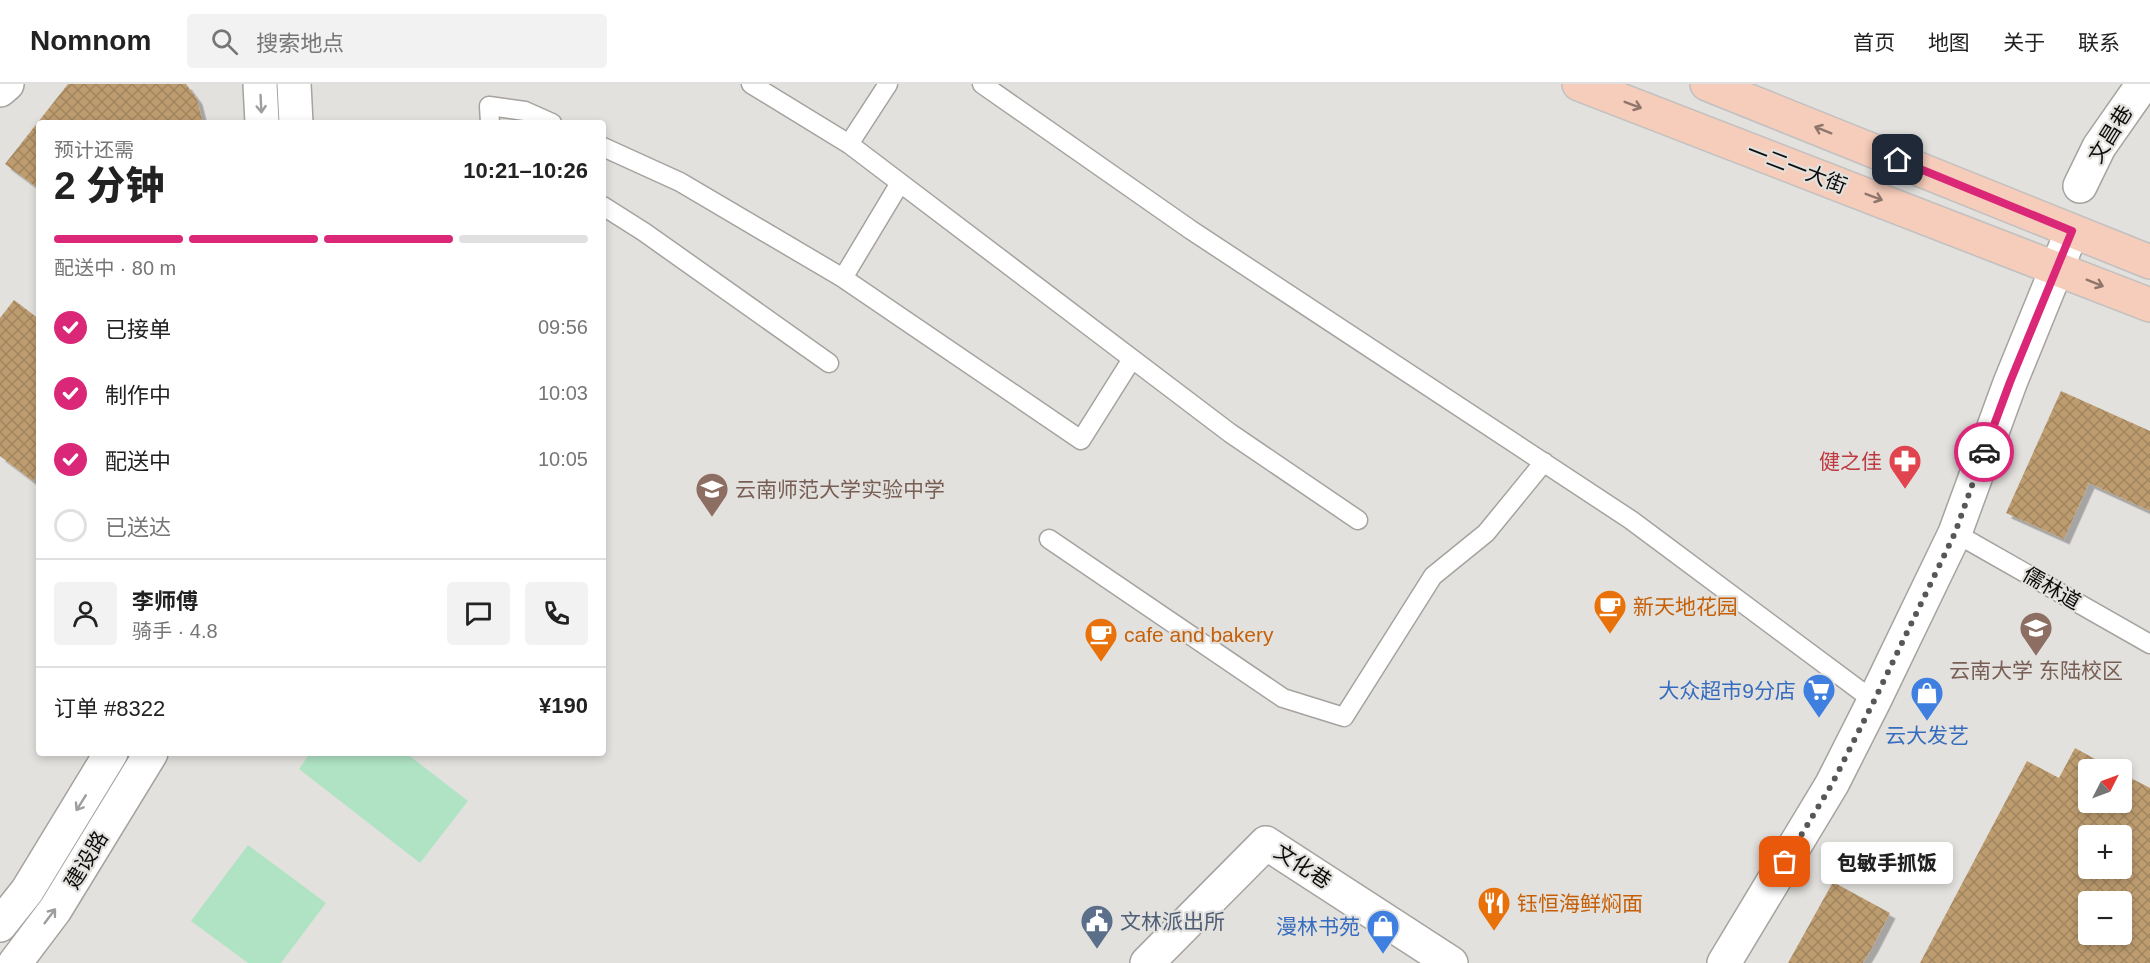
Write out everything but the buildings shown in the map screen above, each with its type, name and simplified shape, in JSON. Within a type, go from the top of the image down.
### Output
[{"type":"main road","name":"一二一大街","points":[[1579,84],[2057,267],[2150,305]]},
{"type":"main road","points":[[1707,84],[2150,262]]},
{"type":"street","points":[[0,90],[7,84]]},
{"type":"street","points":[[260,84],[262,120]]},
{"type":"street","points":[[294,84],[296,120]]},
{"type":"street","name":"文昌巷","points":[[2080,186],[2098,147],[2143,84]]},
{"type":"street","points":[[1724,963],[1832,784],[1955,533],[2010,382],[2072,231]]},
{"type":"street","name":"建设路","points":[[0,925],[27,891],[109,756]]},
{"type":"street","name":"建设路","points":[[15,963],[55,910],[149,756]]},
{"type":"street","name":"文化巷","points":[[1147,963],[1266,843],[1451,963]]},
{"type":"lane","points":[[751,84],[849,144],[1230,433],[1358,520]]},
{"type":"lane","points":[[849,144],[888,84]]},
{"type":"lane","points":[[982,84],[1191,230],[1631,520],[1874,701]]},
{"type":"lane","points":[[490,120],[489,106],[525,111],[545,120]]},
{"type":"lane","points":[[606,148],[680,182],[843,278],[1081,440],[1132,359]]},
{"type":"lane","points":[[843,278],[900,183]]},
{"type":"lane","points":[[606,208],[644,231],[829,363]]},
{"type":"lane","points":[[1049,539],[1283,698],[1344,717],[1432,576],[1486,533],[1544,462]]},
{"type":"lane","name":"儒林道","points":[[1955,533],[2150,644]]},
{"type":"green space","points":[[308,756],[410,756],[468,801],[420,863],[299,769]]},
{"type":"green space","points":[[248,845],[326,903],[281,963],[248,963],[191,921]]},
{"type":"way so far","points":[[1785,862],[1832,784],[1874,701],[1955,533],[1984,452]]},
{"type":"place","name":"健之佳","points":[[1905,490]]},
{"type":"place","name":"云南师范大学实验中学","points":[[712,518]]},
{"type":"place","name":"新天地花园","points":[[1610,635]]},
{"type":"place","name":"云南大学 东陆校区","points":[[2036,657]]},
{"type":"place","name":"cafe and bakery","points":[[1101,663]]},
{"type":"place","name":"大众超市9分店","points":[[1819,719]]},
{"type":"place","name":"云大发艺","points":[[1927,722]]},
{"type":"place","name":"包敏手抓饭","points":[[1785,862]]},
{"type":"place","name":"钰恒海鲜焖面","points":[[1494,932]]},
{"type":"place","name":"文林派出所","points":[[1097,950]]},
{"type":"place","name":"漫林书苑","points":[[1383,955]]},
{"type":"route","points":[[1898,160],[2072,231],[1984,452]]}]
